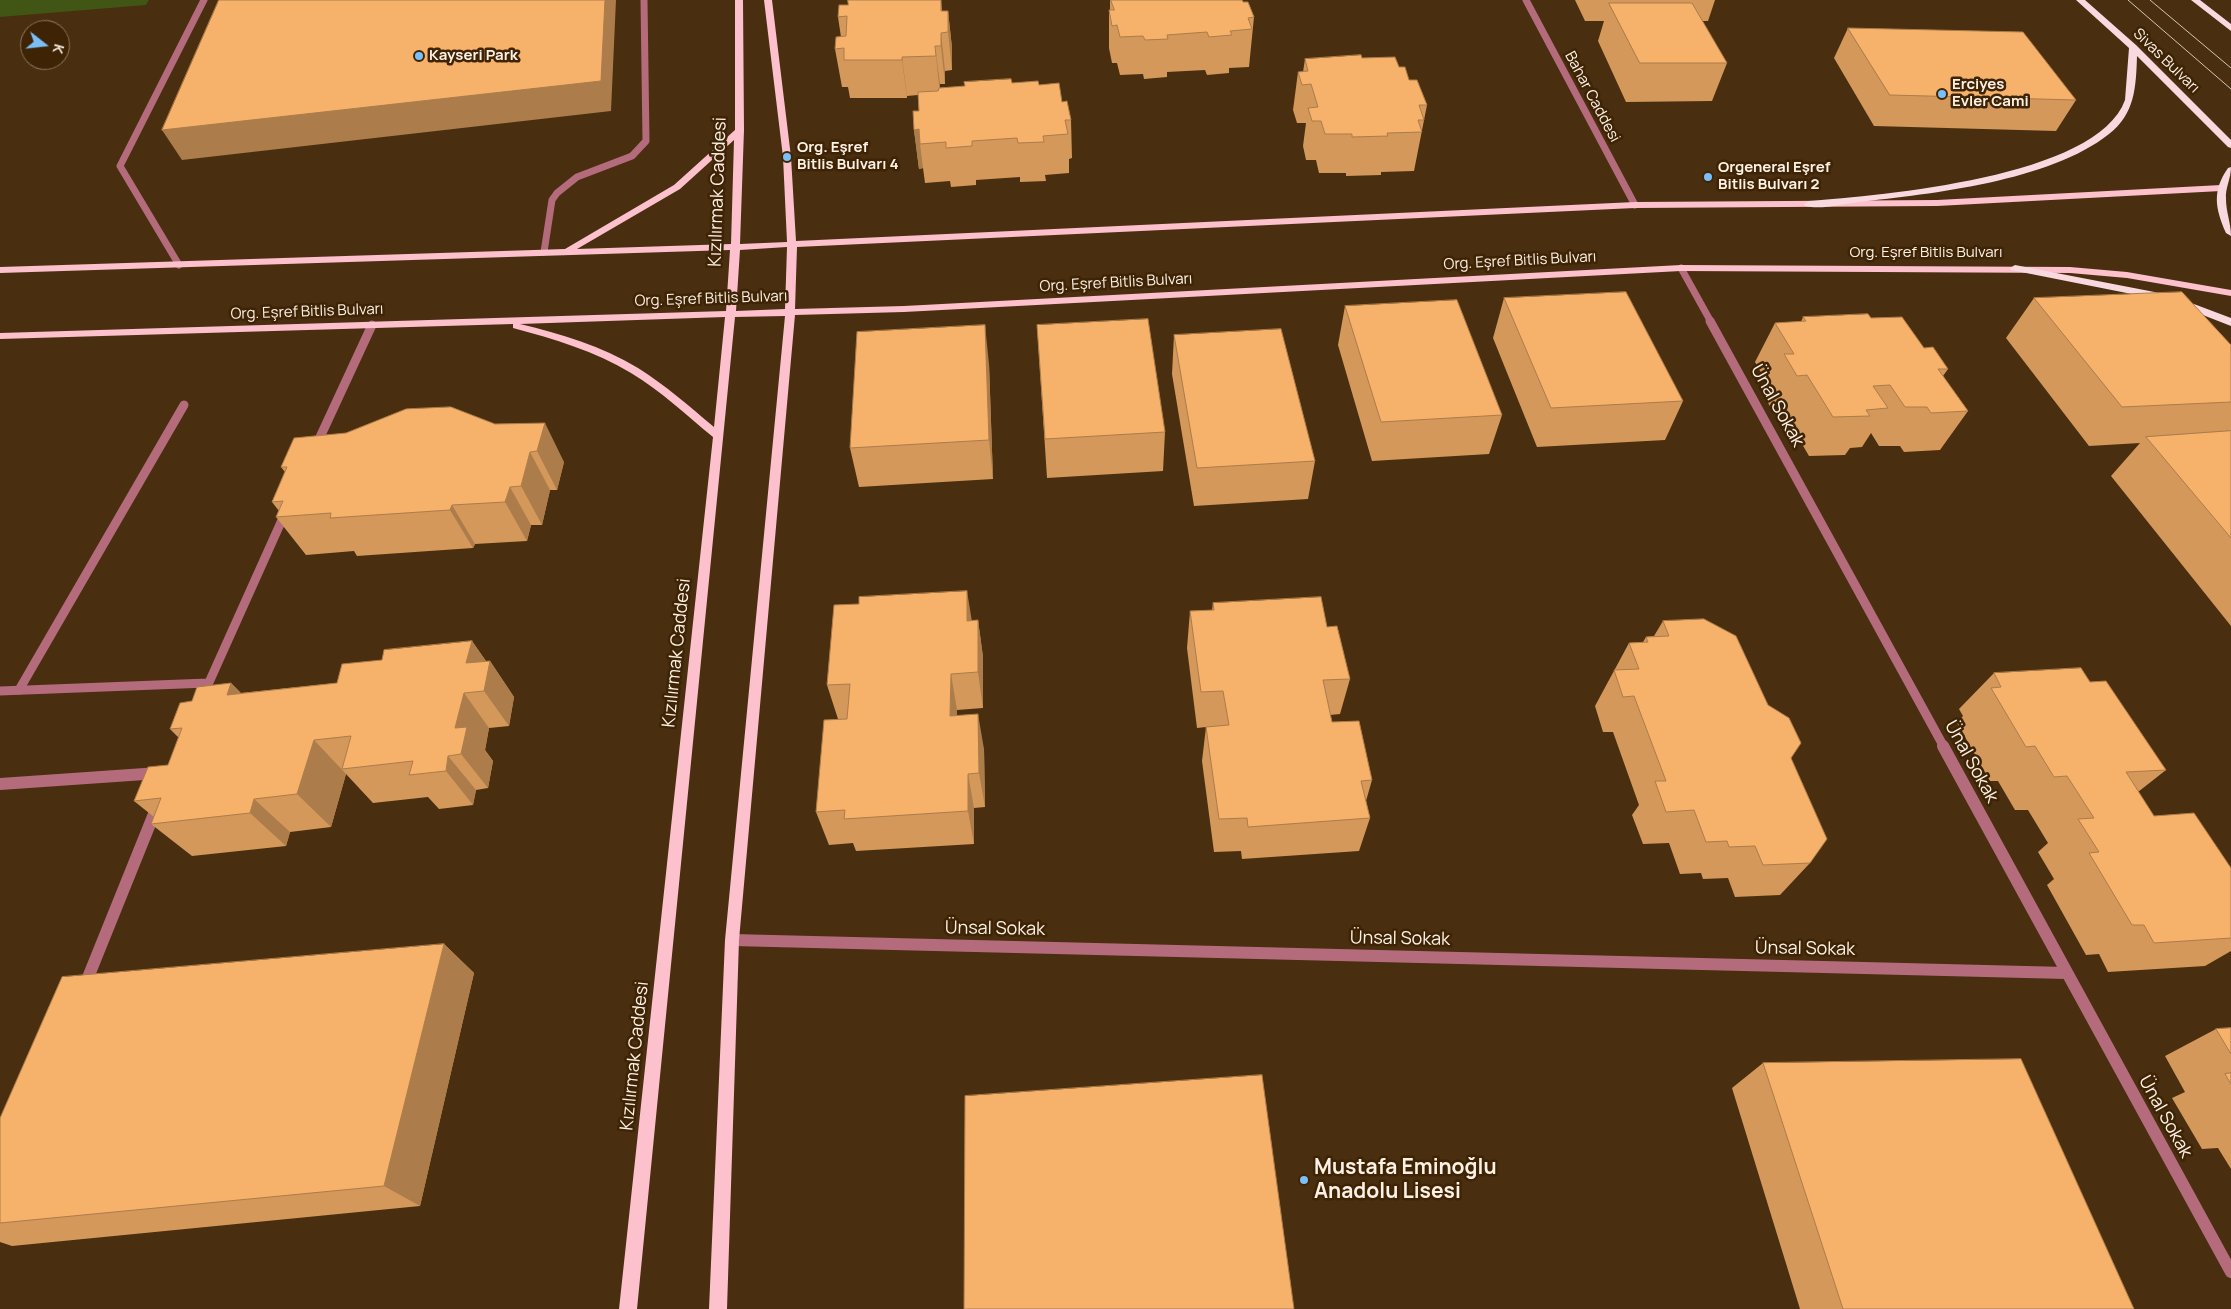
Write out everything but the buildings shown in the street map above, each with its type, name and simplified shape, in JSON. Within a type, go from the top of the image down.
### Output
[{"type":"highway","name":"Sivas Bulvarı","points":[[2080,0],[2133,47],[2231,145]]},
{"type":"highway","points":[[2195,0],[2231,28]]},
{"type":"highway","points":[[2203,6],[2231,20]]},
{"type":"highway","points":[[1809,204],[1907,194],[1965,184],[2010,173],[2079,150],[2101,137],[2117,123],[2127,106],[2132,88],[2133,47]]},
{"type":"highway","points":[[2231,170],[2221,188],[2219,198],[2222,214],[2231,233]]},
{"type":"highway","points":[[2015,268],[2170,298],[2231,322]]},
{"type":"main road","name":"Kızılırmak Caddesi","points":[[628,1309],[731,312],[736,247],[740,130],[739,0]]},
{"type":"main road","points":[[718,1309],[732,940],[790,311],[792,245],[787,157],[768,0]]},
{"type":"main road","points":[[565,252],[677,187],[740,130]]},
{"type":"main road","points":[[0,270],[792,245],[1635,205],[1937,203],[2221,188]]},
{"type":"main road","name":"Org. Eşref Bitlis Bulvarı","points":[[0,336],[500,322],[731,312],[904,309],[1681,268],[2015,268],[2127,275],[2231,293]]},
{"type":"main road","points":[[500,322],[542,332],[582,345],[618,362],[654,384],[718,436]]},
{"type":"street","points":[[179,265],[120,166],[204,0]]},
{"type":"street","points":[[544,252],[550,209],[552,200],[557,193],[577,177],[632,156],[646,141],[644,0]]},
{"type":"street","name":"Bahar Caddesi","points":[[1526,0],[1635,205]]},
{"type":"street","name":"Ünal Sokak","points":[[1681,268],[2231,1272]]},
{"type":"street","points":[[310,459],[372,325]]},
{"type":"street","points":[[19,690],[184,405]]},
{"type":"street","points":[[197,710],[290,504]]},
{"type":"street","points":[[0,691],[208,682]]},
{"type":"street","points":[[0,784],[171,772],[82,993]]},
{"type":"street","name":"Ünsal Sokak","points":[[732,940],[2066,973]]},
{"type":"green space","points":[[0,0],[149,0],[146,5],[0,17]]},
{"type":"tram line","points":[[2128,0],[2231,89]]},
{"type":"tram line","points":[[2150,0],[2231,68]]},
{"type":"place","name":"Kayseri Park","points":[[419,56]]},
{"type":"place","name":"Erciyes Evler Cami","points":[[1942,94]]},
{"type":"place","name":"Org. Eşref Bitlis Bulvarı 4","points":[[787,157]]},
{"type":"place","name":"Orgeneral Eşref Bitlis Bulvarı 2","points":[[1708,177]]},
{"type":"place","name":"Mustafa Eminoğlu Anadolu Lisesi","points":[[1304,1180]]}]
